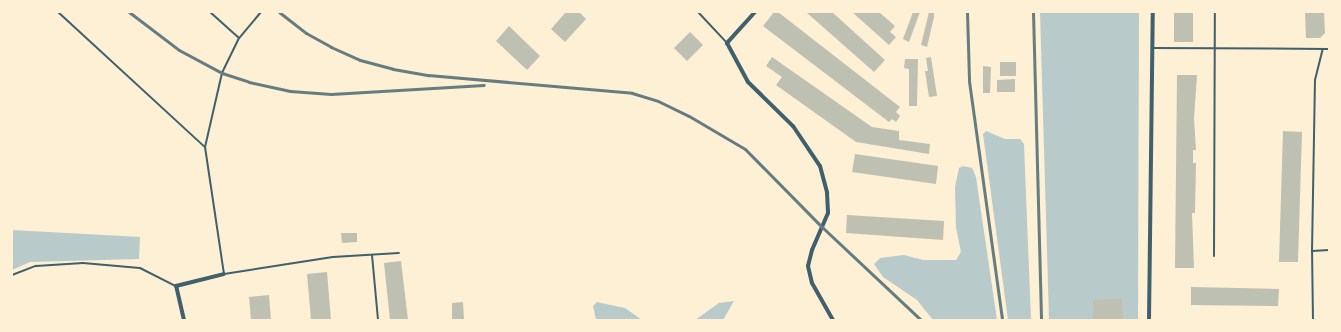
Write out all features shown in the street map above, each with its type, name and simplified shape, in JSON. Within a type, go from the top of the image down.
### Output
[{"type":"street","points":[[755,12],[727,43],[748,82],[793,126],[820,166],[827,193],[828,213],[812,250],[808,266],[812,283],[833,320]]},
{"type":"street","points":[[1149,320],[1153,12]]},
{"type":"street","points":[[184,320],[176,286],[224,274]]},
{"type":"lane","points":[[58,12],[205,147]]},
{"type":"lane","points":[[210,12],[238,38]]},
{"type":"lane","points":[[261,12],[238,38],[222,73],[205,147],[224,274],[333,257],[399,253]]},
{"type":"lane","points":[[698,12],[727,43]]},
{"type":"lane","points":[[1214,256],[1215,12]]},
{"type":"lane","points":[[1153,48],[1329,49]]},
{"type":"lane","points":[[1313,320],[1312,251],[1315,80],[1323,49]]},
{"type":"lane","points":[[1312,251],[1329,250]]},
{"type":"lane","points":[[372,255],[378,320]]},
{"type":"lane","points":[[12,275],[36,266],[83,263],[140,268],[176,286]]},
{"type":"shaded area","points":[[1040,12],[1139,12],[1138,320],[1049,320]]},
{"type":"shaded area","points":[[986,131],[1005,139],[1020,139],[1024,144],[1031,320],[1008,320],[983,134]]},
{"type":"shaded area","points":[[963,166],[972,168],[976,177],[997,320],[933,320],[917,300],[883,277],[874,264],[880,258],[904,255],[923,260],[956,260],[961,252],[956,228],[955,187],[959,168]]},
{"type":"shaded area","points":[[12,230],[140,237],[139,259],[30,262],[12,270]]},
{"type":"shaded area","points":[[734,301],[723,320],[695,320],[719,303]]},
{"type":"shaded area","points":[[597,302],[625,308],[642,320],[596,320],[593,306]]},
{"type":"building","points":[[566,12],[579,12],[586,19],[565,42],[551,29]]},
{"type":"building","points":[[774,12],[778,12],[900,107],[896,112],[900,116],[896,122],[892,119],[889,122],[763,26]]},
{"type":"building","points":[[806,12],[832,12],[885,60],[874,72]]},
{"type":"building","points":[[852,12],[879,12],[895,26],[890,32],[896,37],[889,45]]},
{"type":"building","points":[[913,12],[920,12],[909,42],[903,39]]},
{"type":"building","points":[[929,12],[934,12],[934,17],[927,47],[921,45]]},
{"type":"building","points":[[1174,12],[1193,12],[1193,42],[1174,42]]},
{"type":"building","points":[[1305,12],[1324,12],[1325,33],[1320,38],[1306,38]]},
{"type":"building","points":[[509,26],[540,56],[527,70],[496,41]]},
{"type":"building","points":[[690,32],[703,45],[687,61],[674,48]]},
{"type":"building","points":[[772,57],[872,127],[899,131],[899,140],[930,144],[929,154],[856,142],[776,85],[782,77],[766,66]]},
{"type":"building","points":[[931,57],[937,96],[929,97],[925,71],[928,71],[926,58]]},
{"type":"building","points":[[905,59],[918,59],[917,106],[909,106],[909,69],[904,68]]},
{"type":"building","points":[[1000,62],[1016,62],[1016,76],[1000,76]]},
{"type":"building","points":[[983,66],[991,67],[990,93],[983,93]]},
{"type":"building","points":[[1177,75],[1197,75],[1194,118],[1196,150],[1193,150],[1193,163],[1196,163],[1195,213],[1192,213],[1194,268],[1175,268]]},
{"type":"building","points":[[1015,79],[1015,92],[997,92],[997,80]]},
{"type":"building","points":[[1283,131],[1302,132],[1298,262],[1279,262]]},
{"type":"building","points":[[855,154],[938,166],[936,184],[852,172]]},
{"type":"building","points":[[847,215],[944,221],[943,240],[846,233]]},
{"type":"building","points":[[341,233],[357,233],[357,242],[342,243]]},
{"type":"building","points":[[401,261],[408,320],[390,320],[384,263]]},
{"type":"building","points":[[327,272],[331,320],[311,320],[307,274]]},
{"type":"building","points":[[1191,287],[1279,289],[1278,306],[1191,305]]},
{"type":"building","points":[[269,295],[271,320],[251,320],[249,297]]},
{"type":"building","points":[[1122,299],[1123,320],[1093,320],[1093,300]]},
{"type":"building","points":[[463,302],[464,319],[452,319],[452,303]]},
{"type":"railway","points":[[129,12],[179,50],[222,73],[249,82],[290,91],[331,94],[484,85]]},
{"type":"railway","points":[[279,12],[306,33],[331,47],[360,60],[393,69],[428,75],[632,93],[658,101],[689,116],[745,149],[822,227],[921,320]]},
{"type":"railway","points":[[967,12],[969,81],[1002,320]]},
{"type":"railway","points":[[1033,12],[1041,320]]}]
